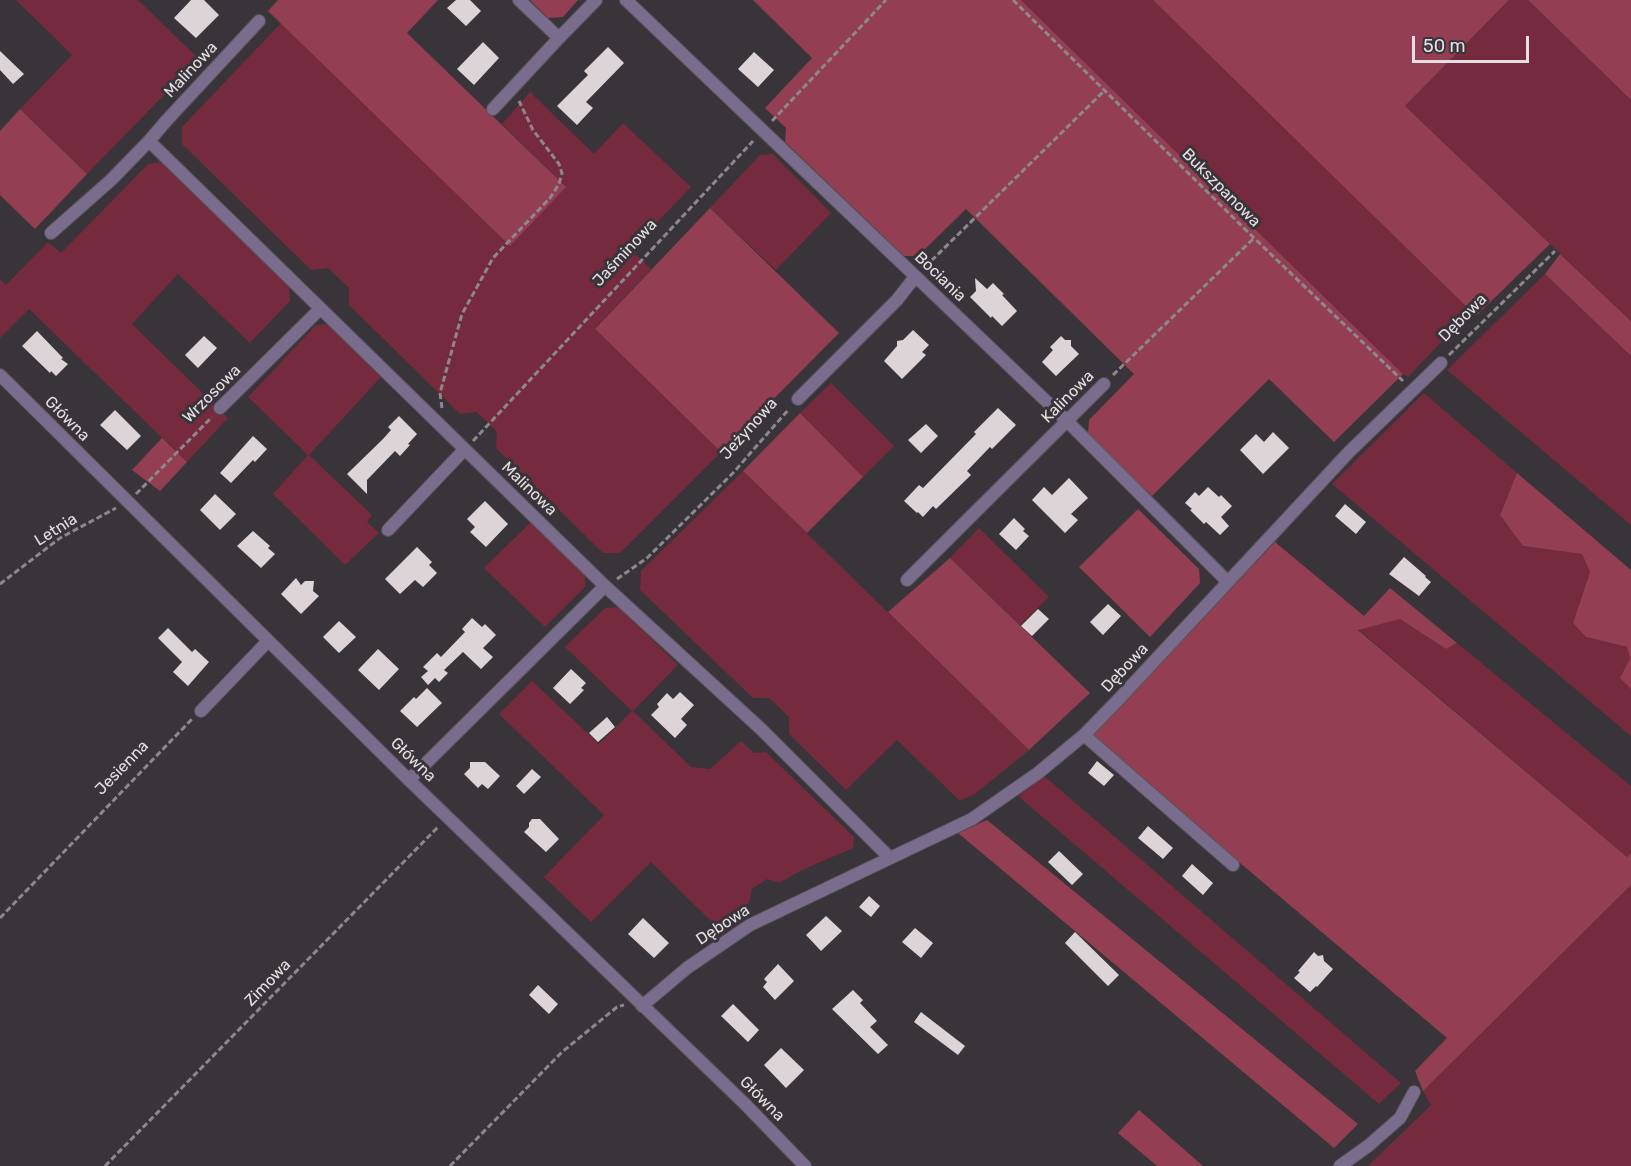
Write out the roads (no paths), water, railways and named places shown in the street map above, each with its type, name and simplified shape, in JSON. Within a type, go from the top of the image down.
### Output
[{"type":"street","points":[[519,0],[559,38]]},
{"type":"street","points":[[493,110],[596,0]]},
{"type":"street","name":"Bociania","points":[[626,0],[1067,421],[1228,582]]},
{"type":"street","name":"Malinowa","points":[[51,233],[111,180],[259,21]]},
{"type":"street","name":"Malinowa","points":[[149,141],[464,450],[605,586],[761,729],[890,858]]},
{"type":"street","name":"Jeżynowa","points":[[798,399],[897,300],[915,277]]},
{"type":"street","name":"Wrzosowa","points":[[220,408],[320,309]]},
{"type":"street","name":"Dębowa","points":[[639,1003],[750,925],[972,819],[1038,773],[1084,735],[1349,452],[1441,363]]},
{"type":"street","name":"Główna","points":[[0,375],[409,780],[745,1104],[806,1166]]},
{"type":"street","name":"Kalinowa","points":[[907,580],[1104,384]]},
{"type":"street","points":[[388,530],[464,450]]},
{"type":"street","points":[[409,780],[605,586]]},
{"type":"street","points":[[201,711],[268,641]]},
{"type":"street","points":[[1084,735],[1233,865]]},
{"type":"street","points":[[1340,1166],[1368,1146],[1400,1118],[1414,1092]]}]
